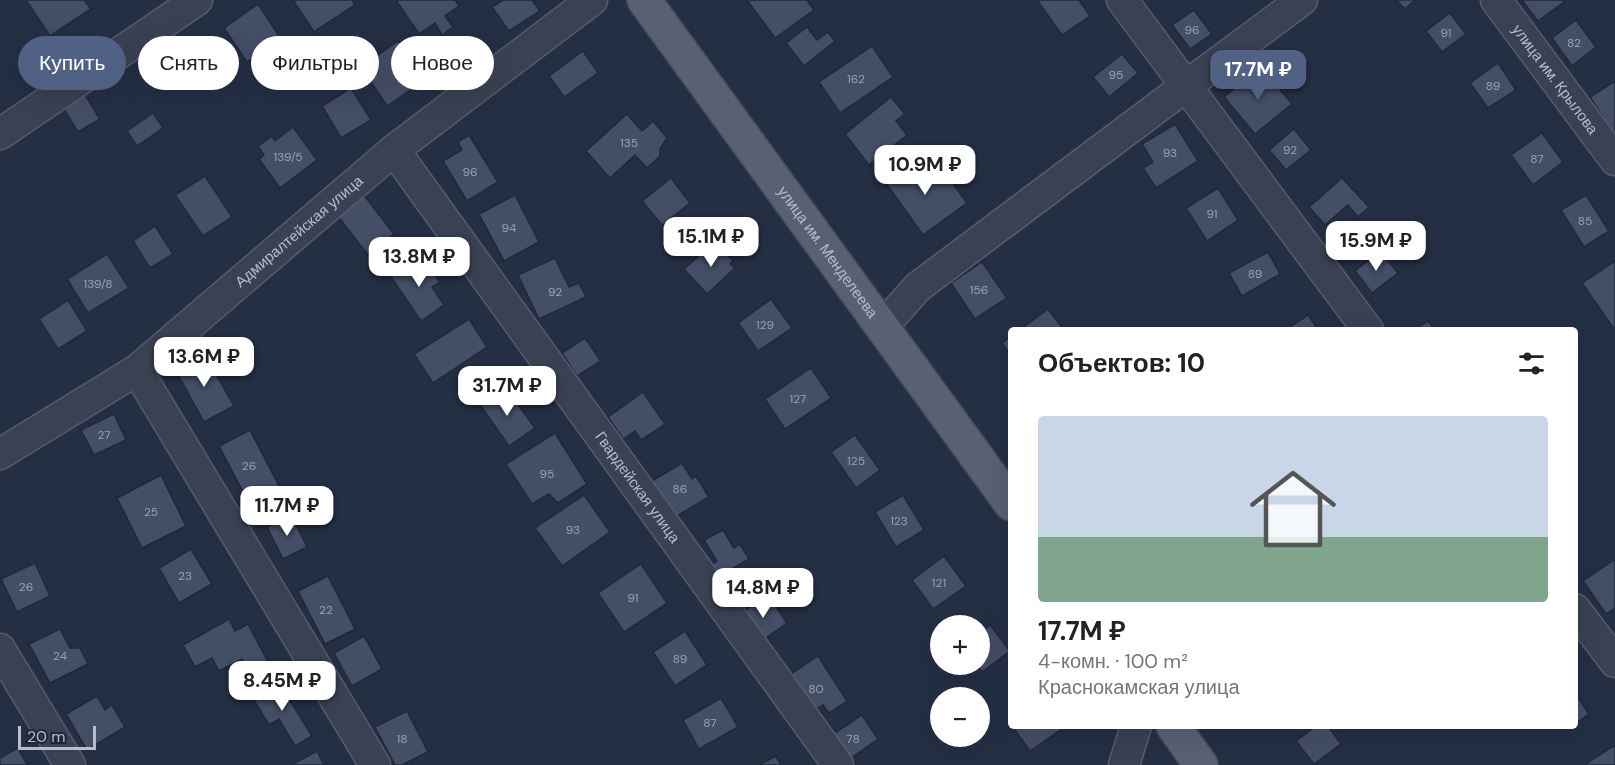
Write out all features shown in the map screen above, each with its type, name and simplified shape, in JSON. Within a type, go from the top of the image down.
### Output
[{"type":"main road","name":"улица им. Менделеева","points":[[644,0],[1008,500]]},
{"type":"main road","points":[[1175,729],[1201,765]]},
{"type":"street","points":[[0,134],[197,0]]},
{"type":"street","name":"Адмиралтейская улица","points":[[0,454],[137,370],[394,150],[592,0]]},
{"type":"street","points":[[1122,0],[1366,327]]},
{"type":"street","points":[[882,327],[918,287],[1302,0]]},
{"type":"street","name":"улица им. Крылова","points":[[1496,0],[1615,159]]},
{"type":"street","name":"Гвардейская улица","points":[[394,150],[838,765]]},
{"type":"street","points":[[137,370],[375,765]]},
{"type":"street","points":[[1578,613],[1615,662]]},
{"type":"street","points":[[0,649],[70,765]]},
{"type":"street","points":[[1124,765],[1135,729]]},
{"type":"building","points":[[26,0],[84,0],[91,9],[50,36]]},
{"type":"building","points":[[293,0],[352,0],[355,5],[314,32]]},
{"type":"building","points":[[396,0],[455,0],[459,6],[445,16],[453,27],[442,35],[435,23],[419,34]]},
{"type":"building","points":[[503,0],[532,0],[540,11],[509,31],[492,7]]},
{"type":"building","points":[[747,0],[807,0],[814,10],[775,38]]},
{"type":"building","points":[[1037,0],[1079,0],[1090,16],[1062,35]]},
{"type":"building","points":[[1396,0],[1415,0],[1405,9]]},
{"type":"building","points":[[1522,0],[1562,0],[1564,2],[1538,21]]},
{"type":"building","points":[[258,4],[279,36],[251,36],[251,59],[247,62],[239,50],[239,36],[229,36],[224,28]]},
{"type":"building","points":[[1194,10],[1212,34],[1190,49],[1172,25]]},
{"type":"building","points":[[1450,13],[1466,34],[1442,52],[1426,31]]},
{"type":"building","points":[[1576,20],[1596,47],[1572,66],[1552,38]]},
{"type":"building","points":[[807,27],[817,40],[828,32],[835,41],[804,66],[786,43]]},
{"type":"building","points":[[391,46],[391,90],[410,90],[387,106],[376,90],[379,90],[379,54]]},
{"type":"building","points":[[872,46],[893,77],[840,113],[819,82]]},
{"type":"building","points":[[583,51],[598,73],[564,97],[549,76]]},
{"type":"building","points":[[1122,54],[1138,73],[1109,97],[1093,77]]},
{"type":"building","points":[[1498,63],[1516,90],[1488,108],[1470,83]]},
{"type":"building","points":[[1261,67],[1292,104],[1255,134],[1224,97]]},
{"type":"building","points":[[1615,81],[1615,136],[1590,97]]},
{"type":"building","points":[[348,90],[352,90],[371,120],[341,138],[322,106]]},
{"type":"building","points":[[84,93],[100,119],[78,132],[62,106]]},
{"type":"building","points":[[891,97],[905,114],[896,121],[907,135],[869,165],[845,134]]},
{"type":"building","points":[[153,113],[163,128],[137,146],[127,131]]},
{"type":"building","points":[[627,114],[642,131],[653,121],[667,138],[660,149],[660,156],[647,168],[635,155],[610,178],[586,151]]},
{"type":"building","points":[[1175,124],[1198,161],[1156,188],[1143,168],[1153,162],[1142,144]]},
{"type":"building","points":[[293,127],[317,160],[280,188],[259,159],[264,155],[258,146],[272,136],[275,141]]},
{"type":"building","points":[[1294,129],[1311,150],[1286,170],[1269,150]]},
{"type":"building","points":[[1542,133],[1563,162],[1533,185],[1511,155]]},
{"type":"building","points":[[469,135],[498,182],[467,201],[443,161],[462,150],[458,142]]},
{"type":"building","points":[[906,163],[917,178],[938,163],[967,203],[923,235],[883,179]]},
{"type":"building","points":[[205,176],[232,217],[203,236],[175,195]]},
{"type":"building","points":[[671,178],[690,203],[662,225],[642,201]]},
{"type":"building","points":[[1342,178],[1369,207],[1358,217],[1348,205],[1325,225],[1309,207]]},
{"type":"building","points":[[1218,188],[1238,220],[1207,241],[1186,208]]},
{"type":"building","points":[[363,194],[394,234],[368,255],[337,215]]},
{"type":"building","points":[[515,195],[539,242],[504,261],[479,214]]},
{"type":"building","points":[[1586,195],[1609,231],[1584,247],[1561,210]]},
{"type":"building","points":[[155,226],[173,254],[150,268],[133,241]]},
{"type":"building","points":[[716,241],[733,261],[730,264],[735,268],[707,294],[684,269]]},
{"type":"building","points":[[1380,251],[1398,273],[1372,293],[1355,271]]},
{"type":"building","points":[[1268,252],[1280,274],[1242,296],[1229,273]]},
{"type":"building","points":[[107,254],[129,288],[88,313],[67,279]]},
{"type":"building","points":[[422,256],[440,282],[432,287],[444,305],[421,321],[391,277]]},
{"type":"building","points":[[555,258],[569,287],[579,283],[586,297],[539,319],[518,275]]},
{"type":"building","points":[[1615,261],[1615,328],[1614,329],[1582,283]]},
{"type":"building","points":[[982,262],[1007,298],[975,319],[951,283]]},
{"type":"building","points":[[771,299],[792,328],[758,351],[738,323]]},
{"type":"building","points":[[68,300],[87,331],[58,349],[39,319]]},
{"type":"building","points":[[1048,309],[1062,327],[1024,327]]},
{"type":"building","points":[[1308,315],[1316,327],[1290,327]]},
{"type":"building","points":[[469,319],[487,347],[433,383],[414,354]]},
{"type":"building","points":[[1428,321],[1433,327],[1419,327]]},
{"type":"building","points":[[585,338],[601,361],[577,376],[562,353]]},
{"type":"building","points":[[1008,338],[1008,352],[1002,343]]},
{"type":"building","points":[[204,353],[234,406],[204,422],[175,369]]},
{"type":"building","points":[[811,368],[831,398],[785,429],[765,399]]},
{"type":"building","points":[[505,387],[535,428],[509,446],[480,405]]},
{"type":"building","points":[[643,392],[665,424],[641,440],[635,431],[623,439],[608,417]]},
{"type":"building","points":[[114,414],[126,440],[94,455],[81,430]]},
{"type":"building","points":[[250,430],[279,486],[255,498],[248,489],[242,490],[219,446]]},
{"type":"building","points":[[555,433],[587,484],[558,503],[549,494],[532,504],[506,464]]},
{"type":"building","points":[[855,435],[880,470],[856,488],[831,452]]},
{"type":"building","points":[[682,463],[692,479],[696,476],[709,497],[675,517],[652,481]]},
{"type":"building","points":[[161,475],[186,526],[142,548],[117,498]]},
{"type":"building","points":[[584,495],[610,532],[562,566],[535,528]]},
{"type":"building","points":[[903,495],[924,530],[896,547],[875,512]]},
{"type":"building","points":[[291,515],[307,547],[283,559],[267,527]]},
{"type":"building","points":[[723,530],[734,548],[740,544],[749,559],[718,577],[711,565],[717,561],[704,540]]},
{"type":"building","points":[[191,549],[212,584],[179,603],[159,568]]},
{"type":"building","points":[[944,556],[966,586],[933,609],[912,580]]},
{"type":"building","points":[[1615,559],[1615,608],[1606,614],[1583,581]]},
{"type":"building","points":[[35,563],[50,596],[17,612],[1,579]]},
{"type":"building","points":[[641,564],[667,603],[624,632],[598,593]]},
{"type":"building","points":[[328,576],[355,629],[325,644],[298,591]]},
{"type":"building","points":[[768,595],[787,623],[759,643],[739,614]]},
{"type":"building","points":[[229,619],[235,631],[248,624],[268,662],[249,672],[242,659],[219,671],[212,658],[195,667],[183,645]]},
{"type":"building","points":[[990,625],[1008,648],[1008,652],[990,666]]},
{"type":"building","points":[[60,629],[70,648],[80,648],[88,664],[50,683],[29,644]]},
{"type":"building","points":[[685,631],[707,665],[675,686],[653,652]]},
{"type":"building","points":[[364,636],[382,669],[352,686],[334,653]]},
{"type":"building","points":[[818,656],[847,701],[829,713],[823,705],[809,714],[785,678]]},
{"type":"building","points":[[278,681],[312,736],[295,746],[279,719],[269,725],[252,697]]},
{"type":"building","points":[[97,696],[105,710],[112,705],[125,727],[87,750],[66,714]]},
{"type":"building","points":[[721,698],[738,727],[699,749],[683,720]]},
{"type":"building","points":[[1578,698],[1589,714],[1578,722]]},
{"type":"building","points":[[407,711],[428,752],[402,765],[395,765],[375,727]]},
{"type":"building","points":[[862,715],[878,739],[844,763],[828,738]]},
{"type":"building","points":[[1014,729],[1062,729],[1030,751]]},
{"type":"building","points":[[1312,729],[1330,729],[1341,744],[1314,764],[1296,741]]},
{"type":"building","points":[[1615,745],[1615,765],[1588,765],[1587,763]]},
{"type":"building","points":[[18,748],[27,765],[0,765],[0,758]]},
{"type":"building","points":[[317,751],[324,765],[291,765]]},
{"type":"building","points":[[776,756],[781,765],[759,765]]}]
